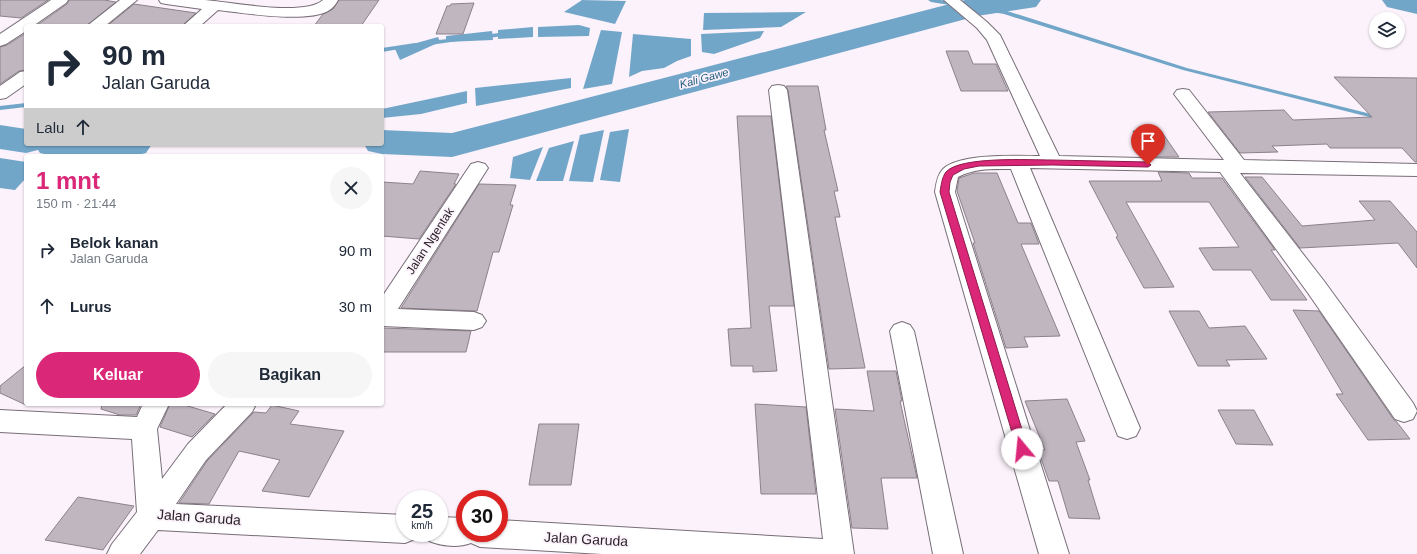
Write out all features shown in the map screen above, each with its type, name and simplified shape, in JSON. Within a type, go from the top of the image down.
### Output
[{"type":"street","points":[[25,24],[61,0]]},
{"type":"street","points":[[98,24],[130,0]]},
{"type":"street","points":[[166,0],[214,6],[296,12],[318,11],[331,0]]},
{"type":"street","points":[[951,0],[982,24],[994,38],[1052,162]]},
{"type":"street","points":[[193,24],[214,6]]},
{"type":"street","points":[[289,24],[296,12]]},
{"type":"street","points":[[2,39],[24,24]]},
{"type":"street","points":[[0,94],[24,77]]},
{"type":"street","points":[[778,90],[837,554]]},
{"type":"street","points":[[1183,94],[1316,287],[1404,410]]},
{"type":"street","points":[[1054,554],[944,192],[950,173],[962,167],[979,163],[1052,162],[1417,170]]},
{"type":"street","points":[[1018,163],[1127,428]]},
{"type":"street","name":"Jalan Ngentak","points":[[384,313],[478,168]]},
{"type":"street","points":[[384,316],[474,321]]},
{"type":"street","points":[[902,331],[948,554]]},
{"type":"street","points":[[0,421],[144,429],[155,406]]},
{"type":"street","points":[[122,554],[197,452],[241,406]]},
{"type":"street","name":"Jalan Garuda","points":[[144,429],[151,516],[396,529]]},
{"type":"street","name":"Jalan Garuda","points":[[508,535],[837,554]]},
{"type":"water","points":[[582,0],[626,1],[615,24],[564,12]]},
{"type":"water","points":[[806,12],[781,27],[703,30],[704,13]]},
{"type":"water","points":[[579,25],[590,28],[589,36],[538,37],[538,27]]},
{"type":"water","points":[[533,27],[533,37],[498,39],[498,30]]},
{"type":"water","points":[[601,30],[622,32],[612,84],[583,89]]},
{"type":"water","points":[[492,31],[493,40],[446,42],[446,36]]},
{"type":"water","points":[[764,31],[760,38],[714,54],[702,52],[701,34]]},
{"type":"water","points":[[633,34],[691,39],[691,56],[664,68],[642,71],[629,77]]},
{"type":"water","points":[[438,37],[440,42],[400,60],[395,49]]},
{"type":"water","points":[[571,78],[571,88],[476,106],[475,88]]},
{"type":"water","points":[[467,91],[467,103],[421,114],[384,118],[384,109]]},
{"type":"water","points":[[629,129],[620,182],[600,180],[610,132]]},
{"type":"water","points":[[604,130],[593,182],[569,181],[580,135]]},
{"type":"water","points":[[574,141],[563,181],[536,181],[549,148]]},
{"type":"water","points":[[543,147],[530,180],[510,178],[513,157]]},
{"type":"water","points":[[0,158],[24,162],[24,180],[15,190],[0,188]]},
{"type":"building","points":[[0,0],[48,0],[21,18],[0,16]]},
{"type":"building","points":[[69,0],[104,0],[116,2],[88,24],[39,24],[67,4]]},
{"type":"building","points":[[339,0],[379,0],[362,24],[316,24],[323,14],[333,9]]},
{"type":"building","points":[[474,3],[463,34],[436,34],[447,6],[450,6],[451,4]]},
{"type":"building","points":[[134,4],[196,13],[184,24],[109,24]]},
{"type":"building","points":[[24,34],[24,70],[19,71],[0,84],[0,47],[7,45]]},
{"type":"building","points":[[946,51],[968,51],[973,64],[996,64],[1008,91],[961,91]]},
{"type":"building","points":[[1334,77],[1417,78],[1417,162],[1415,162],[1402,148],[1330,148],[1327,144],[1272,146],[1278,152],[1240,153],[1208,112],[1284,110],[1293,120],[1372,117]]},
{"type":"building","points":[[786,86],[818,86],[826,130],[824,130],[838,191],[834,191],[840,217],[835,217],[865,368],[829,369],[788,90]]},
{"type":"building","points":[[737,116],[771,116],[794,306],[769,306],[777,371],[753,372],[753,366],[731,366],[728,329],[751,328]]},
{"type":"building","points":[[1133,131],[1161,131],[1179,157],[1149,157]]},
{"type":"building","points":[[420,171],[459,174],[454,184],[456,184],[419,239],[384,236],[384,182],[413,184]]},
{"type":"building","points":[[1158,172],[1189,173],[1192,178],[1222,178],[1275,250],[1271,250],[1307,300],[1271,300],[1251,270],[1213,270],[1199,248],[1239,247],[1209,202],[1126,202],[1174,287],[1144,288],[1116,237],[1118,236],[1089,181],[1162,181]]},
{"type":"building","points":[[974,173],[997,173],[1018,223],[1031,223],[1039,244],[1021,244],[1060,336],[1024,337],[1028,347],[1006,348],[973,243],[975,243],[957,191],[959,178]]},
{"type":"building","points":[[1245,177],[1262,177],[1302,226],[1375,220],[1359,201],[1390,201],[1417,232],[1417,268],[1398,243],[1300,248]]},
{"type":"building","points":[[479,184],[516,185],[510,205],[513,205],[499,252],[493,252],[477,311],[401,308]]},
{"type":"building","points":[[1293,310],[1319,311],[1394,420],[1410,439],[1368,440],[1336,394],[1343,394]]},
{"type":"building","points":[[1169,311],[1199,311],[1209,328],[1245,326],[1267,359],[1226,360],[1230,366],[1198,366]]},
{"type":"building","points":[[384,328],[471,331],[466,352],[384,352]]},
{"type":"building","points":[[24,367],[24,404],[0,393],[0,386]]},
{"type":"building","points":[[867,371],[896,371],[902,401],[900,401],[917,478],[881,478],[888,529],[852,528],[835,409],[874,411]]},
{"type":"building","points":[[1067,399],[1085,441],[1076,442],[1090,480],[1088,480],[1100,519],[1069,518],[1058,481],[1049,481],[1038,450],[1045,450],[1025,401]]},
{"type":"building","points":[[755,404],[806,407],[816,494],[761,494]]},
{"type":"building","points":[[102,406],[140,406],[136,415],[120,415],[101,409]]},
{"type":"building","points":[[169,406],[188,406],[215,414],[192,437],[160,427]]},
{"type":"building","points":[[271,406],[299,411],[290,424],[344,431],[309,497],[262,491],[280,460],[239,451],[209,504],[179,503],[207,461],[254,412],[266,413]]},
{"type":"building","points":[[1218,410],[1254,410],[1273,445],[1236,444]]},
{"type":"building","points":[[539,424],[579,424],[571,485],[529,485]]},
{"type":"building","points":[[78,497],[134,506],[103,550],[45,540]]},
{"type":"waterway","points":[[931,0],[1005,12],[1185,69],[1381,118]]},
{"type":"waterway","name":"Kali Gawe","points":[[384,142],[452,145],[975,7],[1025,0]]},
{"type":"waterway","name":"Kali Gawe","points":[[1398,0],[1417,4]]},
{"type":"waterway","points":[[482,37],[508,34]]},
{"type":"waterway","points":[[430,43],[456,40]]},
{"type":"waterway","points":[[384,50],[415,45]]},
{"type":"waterway","points":[[0,108],[24,105]]},
{"type":"waterway","name":"Kali Gawe","points":[[0,137],[24,141]]},
{"type":"waterway","name":"Kali Gawe","points":[[70,146],[96,146]]},
{"type":"route","points":[[1022,449],[944,192],[946,182],[950,173],[962,167],[979,163],[1052,162],[1148,165]]}]
